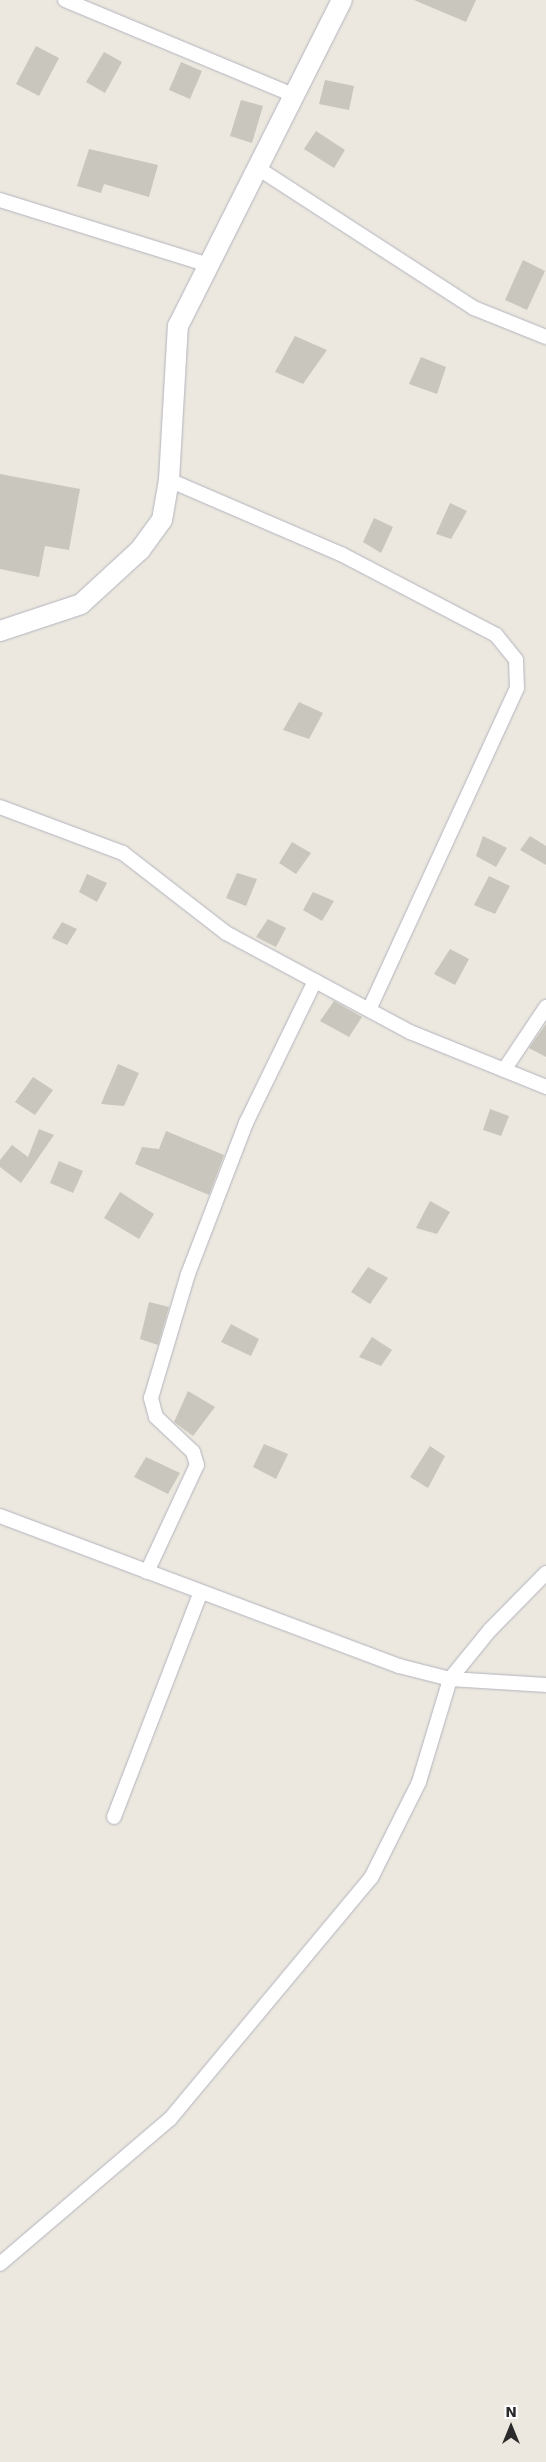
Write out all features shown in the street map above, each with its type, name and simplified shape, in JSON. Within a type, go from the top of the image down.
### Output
[{"type":"street","points":[[65,0],[293,95]]},
{"type":"street","points":[[0,631],[87,598],[140,550],[162,520],[169,480],[178,326],[205,264],[342,0]]},
{"type":"street","points":[[256,167],[474,308],[546,337]]},
{"type":"street","points":[[0,200],[205,264]]},
{"type":"street","points":[[169,480],[341,554],[496,635],[516,660],[517,688],[369,1010]]},
{"type":"street","points":[[0,807],[123,853],[226,933],[369,1010],[504,1070],[546,1086]]},
{"type":"street","points":[[147,1572],[197,1465],[193,1452],[156,1417],[151,1398],[188,1274],[243,1132],[315,981]]},
{"type":"street","points":[[504,1070],[546,1007]]},
{"type":"street","points":[[0,1516],[398,1666],[450,1680],[546,1685]]},
{"type":"street","points":[[0,2264],[170,2119],[370,1878],[418,1782],[450,1680],[490,1630],[546,1573]]},
{"type":"street","points":[[114,1817],[202,1592]]},
{"type":"building","points":[[414,0],[476,0],[466,22]]},
{"type":"building","points":[[36,46],[59,58],[39,96],[16,84]]},
{"type":"building","points":[[104,52],[122,62],[105,93],[86,82]]},
{"type":"building","points":[[181,62],[202,71],[190,99],[169,90]]},
{"type":"building","points":[[325,80],[354,86],[349,110],[319,104]]},
{"type":"building","points":[[241,100],[263,106],[252,143],[230,136]]},
{"type":"building","points":[[316,131],[345,150],[334,168],[304,149]]},
{"type":"building","points":[[89,149],[158,165],[149,197],[104,184],[101,193],[77,186]]},
{"type":"building","points":[[523,260],[545,271],[527,310],[505,300]]},
{"type":"building","points":[[295,336],[327,350],[303,384],[275,372]]},
{"type":"building","points":[[421,357],[446,367],[437,394],[409,384]]},
{"type":"building","points":[[0,474],[80,489],[69,550],[45,546],[39,577],[0,569]]},
{"type":"building","points":[[450,503],[467,511],[451,539],[436,534]]},
{"type":"building","points":[[374,518],[393,527],[381,553],[363,542]]},
{"type":"building","points":[[299,702],[323,713],[309,739],[283,730]]},
{"type":"building","points":[[483,836],[507,848],[496,867],[476,856]]},
{"type":"building","points":[[530,836],[546,846],[546,865],[520,850]]},
{"type":"building","points":[[292,842],[311,853],[296,874],[279,863]]},
{"type":"building","points":[[237,873],[257,879],[246,906],[226,898]]},
{"type":"building","points":[[87,874],[107,883],[97,902],[79,892]]},
{"type":"building","points":[[489,876],[510,886],[495,914],[474,905]]},
{"type":"building","points":[[313,892],[334,901],[322,921],[303,910]]},
{"type":"building","points":[[268,919],[286,928],[276,947],[256,937]]},
{"type":"building","points":[[62,922],[77,929],[67,945],[52,938]]},
{"type":"building","points":[[450,949],[469,959],[455,985],[434,974]]},
{"type":"building","points":[[334,1001],[362,1017],[349,1037],[320,1021]]},
{"type":"building","points":[[546,1024],[546,1057],[529,1048]]},
{"type":"building","points":[[118,1064],[139,1073],[124,1106],[101,1104]]},
{"type":"building","points":[[33,1077],[53,1090],[35,1115],[15,1102]]},
{"type":"building","points":[[490,1109],[509,1116],[501,1136],[483,1130]]},
{"type":"building","points":[[39,1129],[54,1135],[21,1183],[0,1167],[0,1160],[12,1145],[28,1157]]},
{"type":"building","points":[[166,1131],[224,1155],[209,1195],[135,1164],[142,1147],[159,1149]]},
{"type":"building","points":[[59,1161],[83,1171],[73,1193],[50,1183]]},
{"type":"building","points":[[120,1192],[154,1214],[139,1239],[104,1218]]},
{"type":"building","points":[[430,1201],[450,1212],[437,1234],[416,1228]]},
{"type":"building","points":[[368,1267],[388,1278],[370,1304],[351,1292]]},
{"type":"building","points":[[149,1302],[169,1307],[158,1345],[140,1339]]},
{"type":"building","points":[[231,1324],[259,1339],[251,1356],[221,1342]]},
{"type":"building","points":[[372,1337],[392,1350],[381,1366],[359,1357]]},
{"type":"building","points":[[188,1391],[215,1407],[193,1436],[174,1422]]},
{"type":"building","points":[[264,1444],[288,1454],[276,1479],[253,1467]]},
{"type":"building","points":[[430,1446],[445,1456],[428,1488],[410,1477]]},
{"type":"building","points":[[146,1457],[180,1473],[168,1494],[134,1477]]}]
